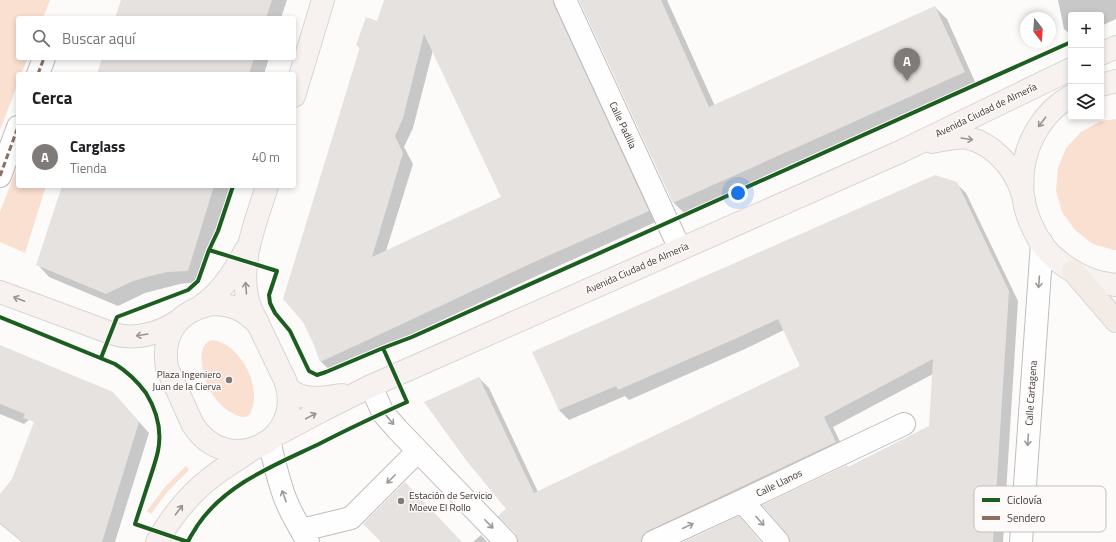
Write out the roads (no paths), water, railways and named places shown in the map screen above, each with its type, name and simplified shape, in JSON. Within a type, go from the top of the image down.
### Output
[{"type":"highway","points":[[1073,271],[1115,323]]},
{"type":"main road","points":[[296,90],[324,0]]},
{"type":"main road","points":[[1104,53],[1116,47]]},
{"type":"main road","name":"Avenida Ciudad de Almería","points":[[157,542],[181,507],[197,489],[212,477],[266,442],[323,410],[371,386],[902,151],[1068,70]]},
{"type":"main road","points":[[1104,84],[1116,81]]},
{"type":"main road","points":[[1022,192],[1023,171],[1027,151],[1036,131],[1048,115],[1068,98]]},
{"type":"main road","name":"Avenida Ciudad de Almería","points":[[902,151],[953,138],[968,138],[984,144],[1006,162],[1015,176],[1022,192],[1032,228],[1050,254],[1061,264],[1094,281],[1116,285]]},
{"type":"main road","points":[[178,321],[168,338],[165,358],[170,376],[197,431],[204,439],[217,447],[231,451],[241,452],[266,442],[282,427],[287,418],[289,403],[288,388],[285,380],[248,302],[246,293],[246,262],[250,241],[266,188]]},
{"type":"main road","points":[[0,292],[123,337],[152,334],[169,327],[186,314],[200,307],[215,296],[240,260],[250,241]]},
{"type":"main road","points":[[200,307],[214,304],[224,304],[243,311],[258,324]]},
{"type":"main road","name":"Avenida Ciudad de Almería","points":[[288,388],[299,396],[323,398],[343,395],[371,386]]},
{"type":"street","name":"Calle Padilla","points":[[565,0],[680,249]]},
{"type":"street","points":[[39,72],[43,60]]},
{"type":"street","points":[[0,176],[16,132]]},
{"type":"street","name":"Calle Cartagena","points":[[1025,486],[1042,243]]},
{"type":"street","points":[[371,386],[384,412],[397,429],[506,542]]},
{"type":"street","name":"Calle Llanos","points":[[653,542],[904,424]]},
{"type":"street","points":[[266,442],[286,500],[305,536],[351,518],[418,451]]},
{"type":"street","points":[[742,501],[778,542]]},
{"type":"street","name":"Calle Cartagena","points":[[1021,542],[1022,532]]},
{"type":"place","name":"Carglass","points":[[907,81]]},
{"type":"place","name":"Plaza Ingeniero Juan de la Cierva","points":[[229,380]]},
{"type":"place","name":"Estación de Servicio Moeve El Rollo","points":[[401,501]]}]
